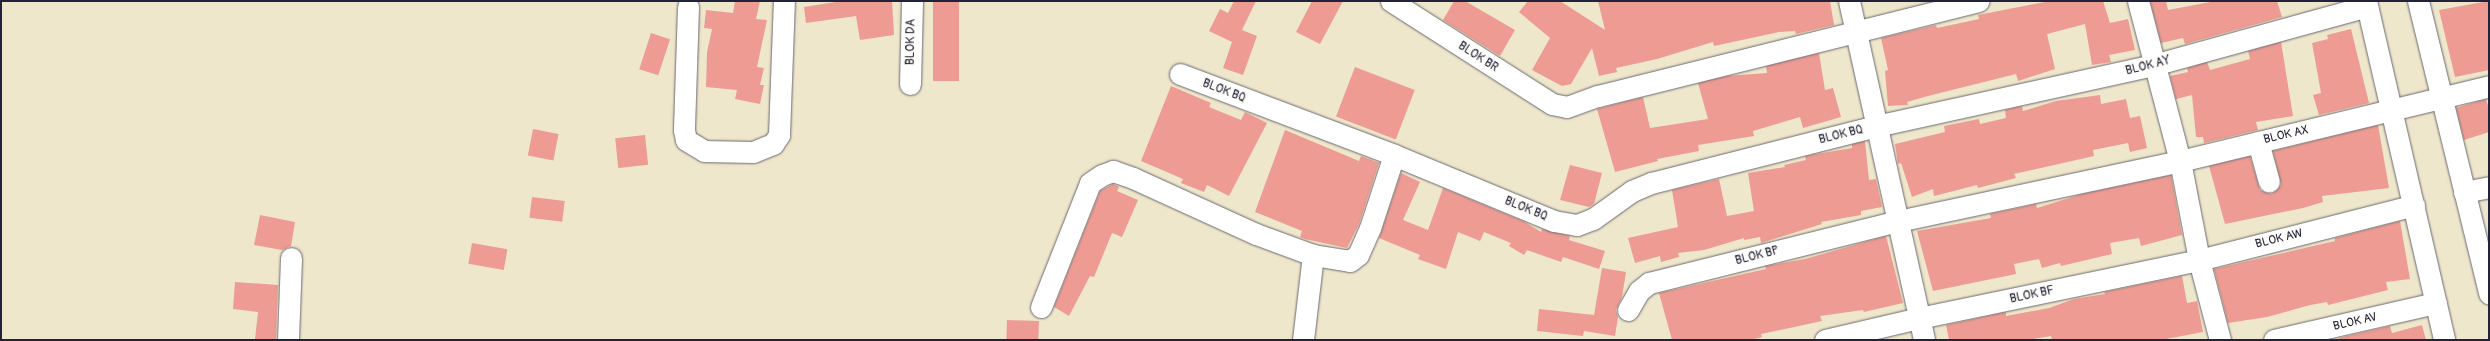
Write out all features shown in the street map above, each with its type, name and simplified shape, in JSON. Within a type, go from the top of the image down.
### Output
[{"type":"street","points":[[688,7],[684,130],[686,140],[704,151],[753,152],[773,144],[779,135],[784,1]]},
{"type":"street","name":"BLOK DA","points":[[910,84],[912,1]]},
{"type":"street","name":"BLOK BR","points":[[1391,1],[1552,104],[1567,107],[1598,96],[1857,32]]},
{"type":"street","points":[[1849,1],[1924,340]]},
{"type":"street","points":[[1857,32],[1978,1]]},
{"type":"street","points":[[2138,1],[2153,66],[2180,160],[2199,260],[2220,340]]},
{"type":"street","points":[[2420,1],[2433,100],[2464,192],[2488,285]]},
{"type":"street","points":[[2367,3],[2397,109],[2414,206],[2444,340]]},
{"type":"street","name":"BLOK AY","points":[[1876,126],[2153,66],[2367,3]]},
{"type":"street","name":"BLOK BQ","points":[[1180,74],[1394,156],[1554,221],[1577,225],[1593,218],[1632,191],[1651,183],[1876,126]]},
{"type":"street","name":"BLOK AX","points":[[1898,221],[2180,160],[2489,86]]},
{"type":"street","points":[[2258,142],[2269,182]]},
{"type":"street","points":[[1041,307],[1090,184],[1102,175],[1113,171],[1133,178],[1256,234],[1313,255],[1350,261],[1355,260],[1370,228],[1394,156]]},
{"type":"street","points":[[2464,192],[2489,187]]},
{"type":"street","name":"BLOK AW","points":[[2144,272],[2199,260],[2414,206]]},
{"type":"street","name":"BLOK BP","points":[[1628,310],[1639,291],[1649,283],[1898,221]]},
{"type":"street","points":[[1303,340],[1313,255]]},
{"type":"street","points":[[288,340],[291,258]]},
{"type":"street","name":"BLOK BF","points":[[1825,340],[1919,318],[2144,272]]},
{"type":"street","name":"BLOK AV","points":[[2274,340],[2436,303]]},
{"type":"building","points":[[735,1],[760,1],[756,19],[767,20],[757,67],[764,68],[760,85],[764,85],[760,104],[735,99],[737,90],[706,87],[707,52],[712,29],[704,28],[706,10],[733,13]]},
{"type":"building","points":[[842,1],[892,1],[894,35],[860,40],[856,16],[806,23],[804,7]]},
{"type":"building","points":[[933,1],[959,1],[959,81],[933,81]]},
{"type":"building","points":[[1234,1],[1256,1],[1242,30],[1257,36],[1243,75],[1223,68],[1232,42],[1209,31],[1220,9],[1228,13]]},
{"type":"building","points":[[1312,1],[1343,1],[1320,44],[1296,32]]},
{"type":"building","points":[[1454,1],[1465,1],[1515,30],[1500,56],[1443,20]]},
{"type":"building","points":[[1528,1],[1560,1],[1605,30],[1598,1],[1830,1],[1834,25],[1796,34],[1795,31],[1779,32],[1714,46],[1713,42],[1657,59],[1616,68],[1617,72],[1599,76],[1592,48],[1571,84],[1562,86],[1532,70],[1550,38],[1519,12]]},
{"type":"building","points":[[2050,1],[2103,1],[2110,23],[2128,19],[2135,50],[2109,55],[2111,62],[2092,65],[2085,24],[2047,34],[2055,69],[2018,81],[2016,74],[1907,102],[1908,105],[1888,106],[1885,71],[1888,70],[1881,38],[1936,25],[1937,28],[1979,19],[1978,15]]},
{"type":"building","points":[[2150,1],[2166,1],[2168,10],[2216,1],[2277,1],[2282,17],[2185,44],[2183,38],[2161,43]]},
{"type":"building","points":[[2489,1],[2489,70],[2455,77],[2439,10]]},
{"type":"building","points":[[2351,29],[2369,103],[2319,115],[2313,95],[2321,93],[2312,43],[2328,39],[2327,35]]},
{"type":"building","points":[[651,33],[670,39],[658,75],[639,69]]},
{"type":"building","points":[[2281,42],[2293,116],[2256,122],[2258,130],[2204,143],[2203,137],[2196,137],[2192,95],[2176,99],[2170,76],[2188,72],[2187,68],[2207,62],[2210,70],[2250,59],[2248,51]]},
{"type":"building","points":[[1819,53],[1825,90],[1833,88],[1841,117],[1803,128],[1800,117],[1753,131],[1754,136],[1698,145],[1699,151],[1657,159],[1658,161],[1615,172],[1597,109],[1643,97],[1650,128],[1708,119],[1698,83],[1726,76],[1767,73],[1766,66]]},
{"type":"building","points":[[1355,67],[1415,90],[1396,139],[1336,116]]},
{"type":"building","points":[[1171,86],[1211,103],[1209,107],[1241,120],[1245,112],[1267,123],[1229,196],[1207,185],[1204,192],[1181,183],[1183,179],[1141,161]]},
{"type":"building","points":[[2100,95],[2101,104],[2126,99],[2130,118],[2140,116],[2147,148],[2130,152],[2128,143],[2093,150],[2094,156],[2014,174],[2016,178],[1978,188],[1977,185],[1934,196],[1933,189],[1912,197],[1901,163],[1898,164],[1895,144],[1945,132],[1944,126],[1979,119],[1980,124],[2006,118],[2005,110],[2022,106],[2023,111],[2056,101]]},
{"type":"building","points":[[2486,99],[2489,109],[2489,132],[2464,140],[2456,108]]},
{"type":"building","points":[[2378,125],[2389,188],[2322,196],[2323,202],[2303,208],[2225,224],[2209,166],[2250,156],[2260,190],[2272,194],[2281,185],[2273,151]]},
{"type":"building","points":[[533,129],[559,134],[553,160],[528,156]]},
{"type":"building","points":[[1285,130],[1359,161],[1361,156],[1379,163],[1359,224],[1347,248],[1305,239],[1300,237],[1302,231],[1255,212]]},
{"type":"building","points":[[645,135],[648,165],[618,168],[615,138]]},
{"type":"building","points":[[1865,141],[1869,180],[1876,179],[1882,207],[1861,211],[1861,215],[1821,222],[1822,224],[1761,243],[1760,237],[1744,240],[1744,238],[1704,250],[1678,253],[1679,257],[1661,262],[1660,256],[1635,263],[1628,238],[1678,227],[1672,190],[1719,179],[1727,216],[1754,211],[1748,173],[1785,167],[1784,165],[1806,160],[1805,156],[1852,148],[1852,144]]},
{"type":"building","points":[[1570,165],[1602,173],[1594,204],[1589,207],[1560,200]]},
{"type":"building","points":[[1401,173],[1420,182],[1403,220],[1428,230],[1443,188],[1523,221],[1541,232],[1542,229],[1570,236],[1569,240],[1605,251],[1599,269],[1563,257],[1561,262],[1527,250],[1524,255],[1509,246],[1511,243],[1484,232],[1480,241],[1458,232],[1446,269],[1418,259],[1420,255],[1379,238]]},
{"type":"building","points":[[2171,175],[2182,235],[2141,246],[2139,238],[2110,243],[2112,254],[2061,266],[2060,263],[2042,268],[2039,259],[2014,264],[2016,274],[1933,291],[1917,231],[1991,218],[1990,214],[2036,204],[2037,208],[2082,194]]},
{"type":"building","points":[[1113,184],[1119,187],[1117,191],[1138,200],[1122,237],[1112,233],[1094,277],[1090,276],[1069,316],[1054,307],[1100,191]]},
{"type":"building","points":[[532,197],[565,201],[562,222],[529,218]]},
{"type":"building","points":[[260,215],[295,222],[291,246],[282,250],[254,245]]},
{"type":"building","points":[[2400,221],[2410,279],[2386,282],[2388,290],[2328,305],[2327,302],[2310,305],[2267,317],[2228,323],[2214,269],[2335,241],[2335,238]]},
{"type":"building","points":[[1886,236],[1903,303],[1864,312],[1863,310],[1820,316],[1822,321],[1761,334],[1762,337],[1750,340],[1672,340],[1659,293],[1766,269],[1765,266],[1805,259]]},
{"type":"building","points":[[472,243],[507,249],[504,270],[468,264]]},
{"type":"building","points":[[1602,268],[1626,272],[1622,297],[1616,310],[1618,317],[1615,336],[1584,331],[1583,336],[1537,331],[1539,309],[1594,315]]},
{"type":"building","points":[[2182,276],[2187,303],[2197,301],[2203,332],[2161,340],[2052,340],[2051,336],[2028,340],[1949,340],[1946,325],[2006,312],[2006,316],[2049,308],[2074,299],[2105,294],[2104,292]]},
{"type":"building","points":[[235,282],[278,285],[276,340],[255,339],[258,312],[233,309]]},
{"type":"building","points":[[1007,320],[1039,321],[1038,340],[1006,340]]},
{"type":"building","points":[[2422,325],[2426,340],[2339,340],[2339,338],[2390,326],[2392,333]]}]
